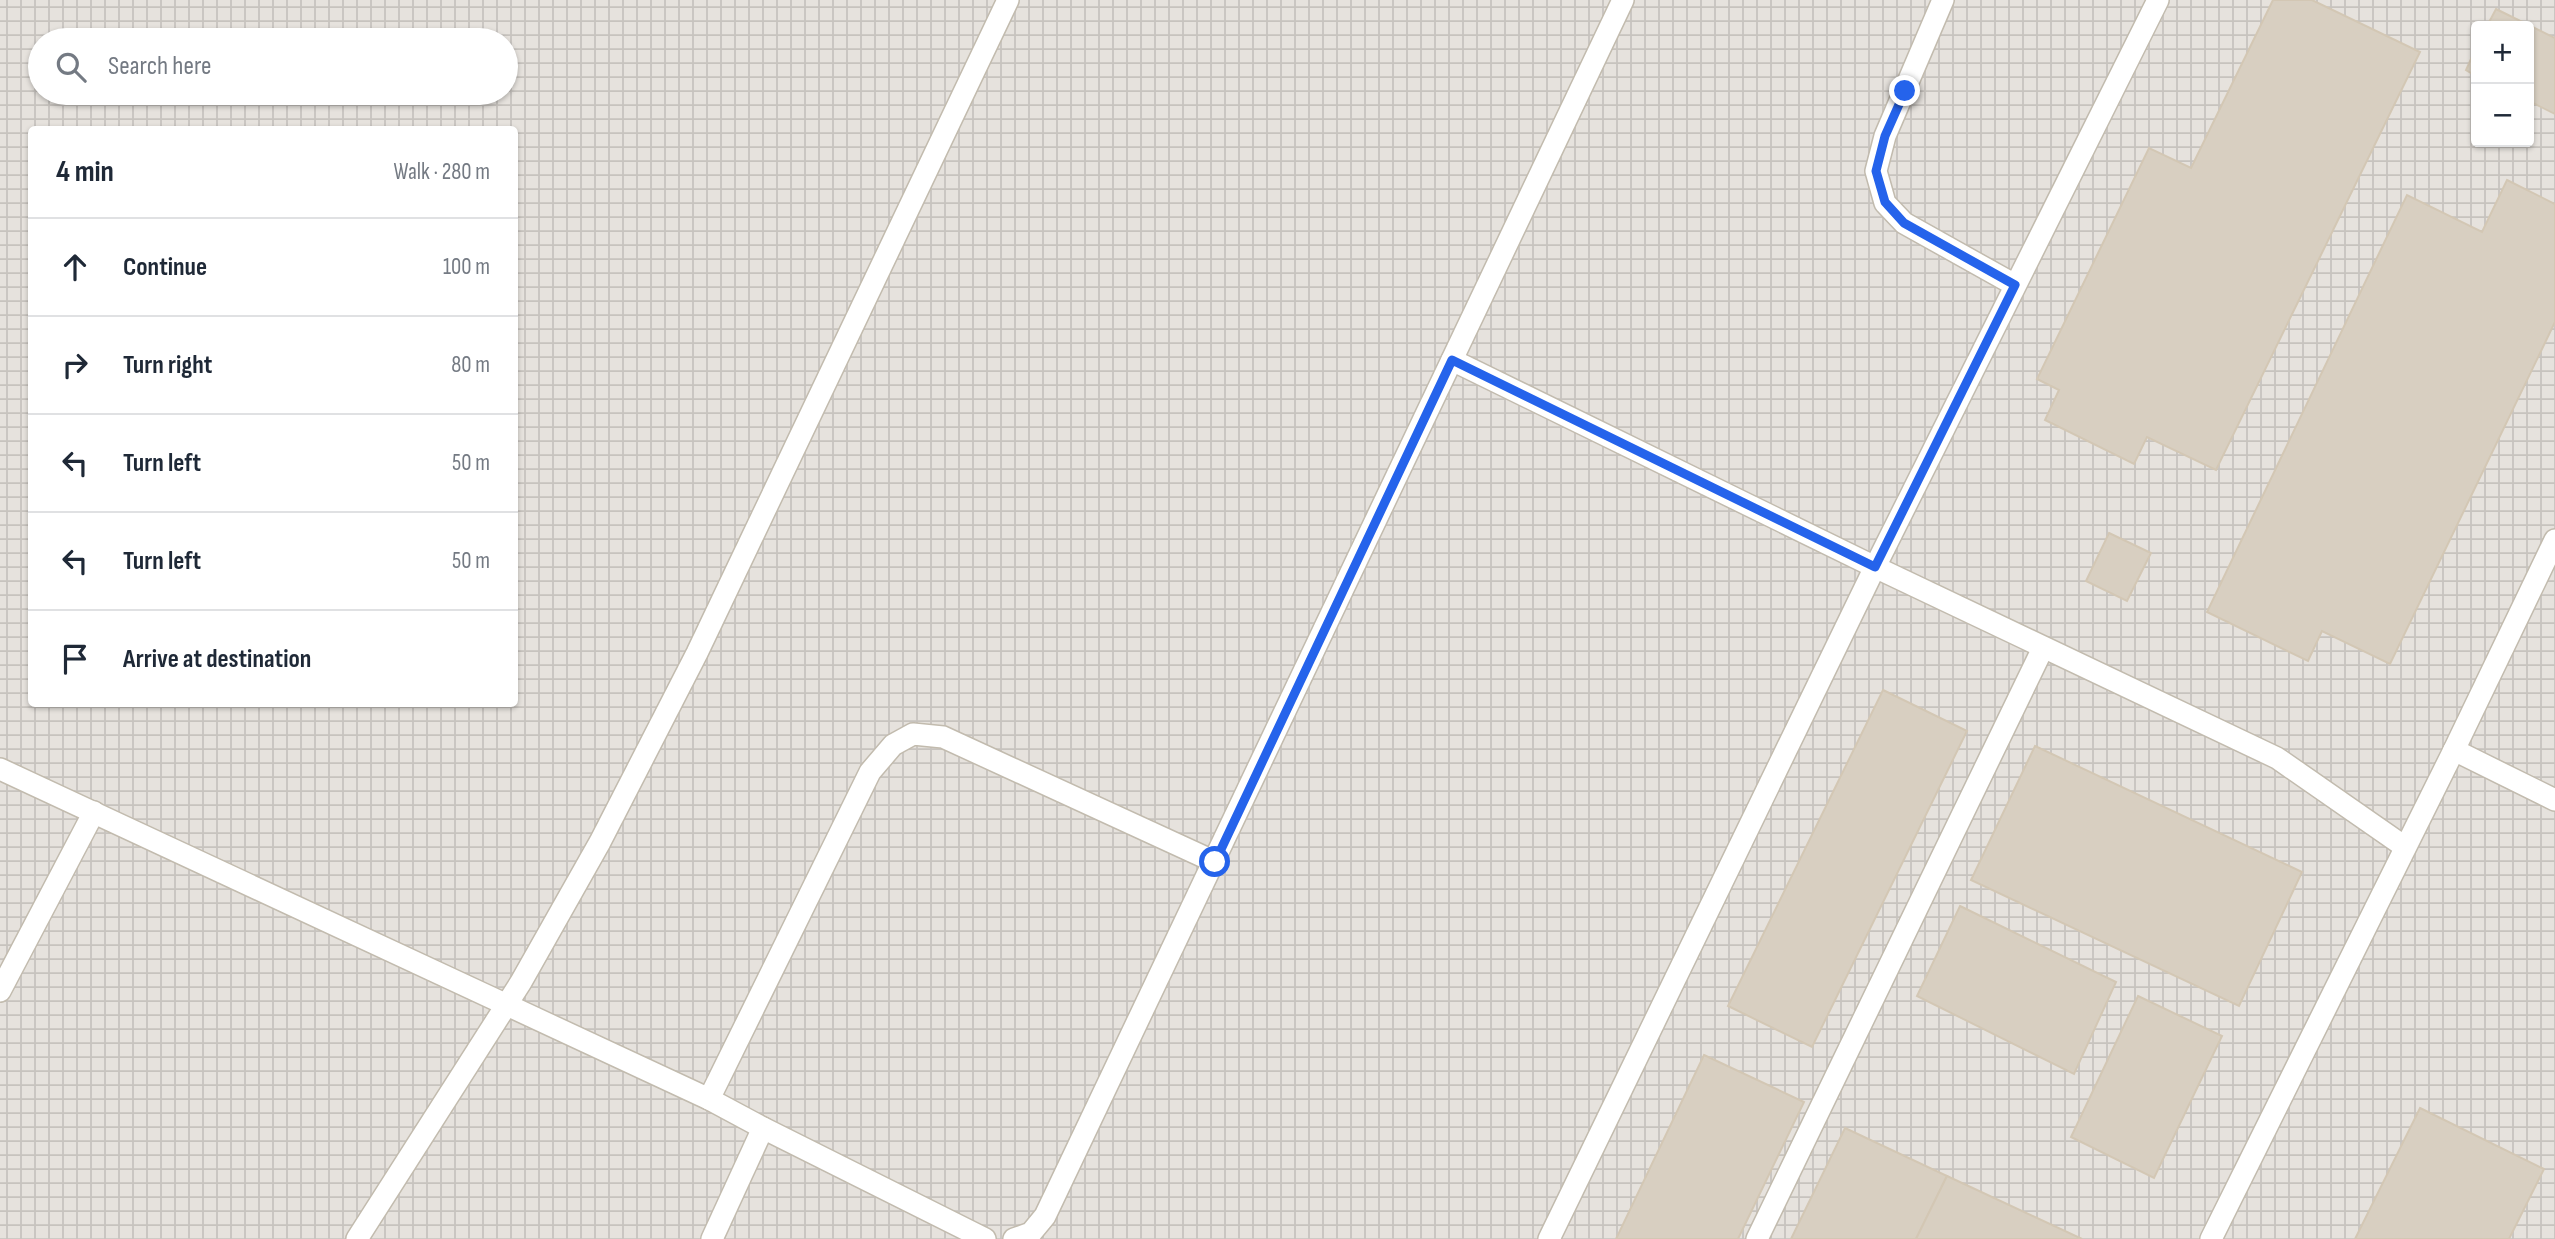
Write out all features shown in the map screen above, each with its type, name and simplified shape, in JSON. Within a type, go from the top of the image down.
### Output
[{"type":"lane","points":[[357,1239],[507,1004],[600,842],[697,653],[1008,0]]},
{"type":"lane","points":[[1014,1239],[1031,1233],[1045,1216],[1623,0]]},
{"type":"lane","points":[[1943,0],[1885,136],[1876,171],[1885,202],[1904,223],[2015,285]]},
{"type":"lane","points":[[1549,1239],[1875,567],[2158,0]]},
{"type":"lane","points":[[1452,360],[1875,567],[2277,758],[2405,847]]},
{"type":"lane","points":[[2211,1239],[2454,750],[2555,540]]},
{"type":"lane","points":[[1758,1239],[2043,648]]},
{"type":"lane","points":[[709,1099],[870,772],[893,745],[913,734],[943,737],[1215,862]]},
{"type":"lane","points":[[2454,750],[2555,800]]},
{"type":"lane","points":[[0,769],[709,1099],[985,1239]]},
{"type":"lane","points":[[0,991],[94,812]]},
{"type":"lane","points":[[712,1239],[762,1128]]},
{"type":"shaded area","points":[[0,0],[2555,0],[2555,1239],[0,1239]]},
{"type":"building","points":[[2273,0],[2312,0],[2420,52],[2216,470],[2147,437],[2134,464],[2045,420],[2059,390],[2037,379],[2149,148],[2191,168]]},
{"type":"building","points":[[2496,9],[2520,21],[2490,21]]},
{"type":"building","points":[[2534,28],[2555,38],[2555,114],[2534,104]]},
{"type":"building","points":[[2471,59],[2471,73],[2466,70]]},
{"type":"building","points":[[2507,180],[2555,204],[2555,322],[2390,664],[2322,631],[2308,661],[2207,612],[2407,195],[2482,232]]},
{"type":"building","points":[[2109,533],[2151,553],[2127,601],[2086,581]]},
{"type":"building","points":[[1883,690],[1967,731],[1812,1047],[1728,1006]]},
{"type":"building","points":[[2035,746],[2302,872],[2239,1006],[1971,880]]},
{"type":"building","points":[[1960,906],[2116,982],[2074,1074],[1917,996]]},
{"type":"building","points":[[2138,996],[2222,1036],[2154,1178],[2071,1137]]},
{"type":"building","points":[[1704,1055],[1804,1102],[1738,1239],[1616,1239]]},
{"type":"building","points":[[2420,1108],[2544,1169],[2509,1239],[2355,1239]]},
{"type":"building","points":[[1845,1128],[1947,1176],[1916,1239],[1791,1239]]},
{"type":"building","points":[[1947,1176],[2082,1239],[1916,1239]]},
{"type":"route","points":[[1215,862],[1452,360],[1875,567],[2015,285],[1904,223],[1885,202],[1876,171],[1885,136],[1905,91]]}]
